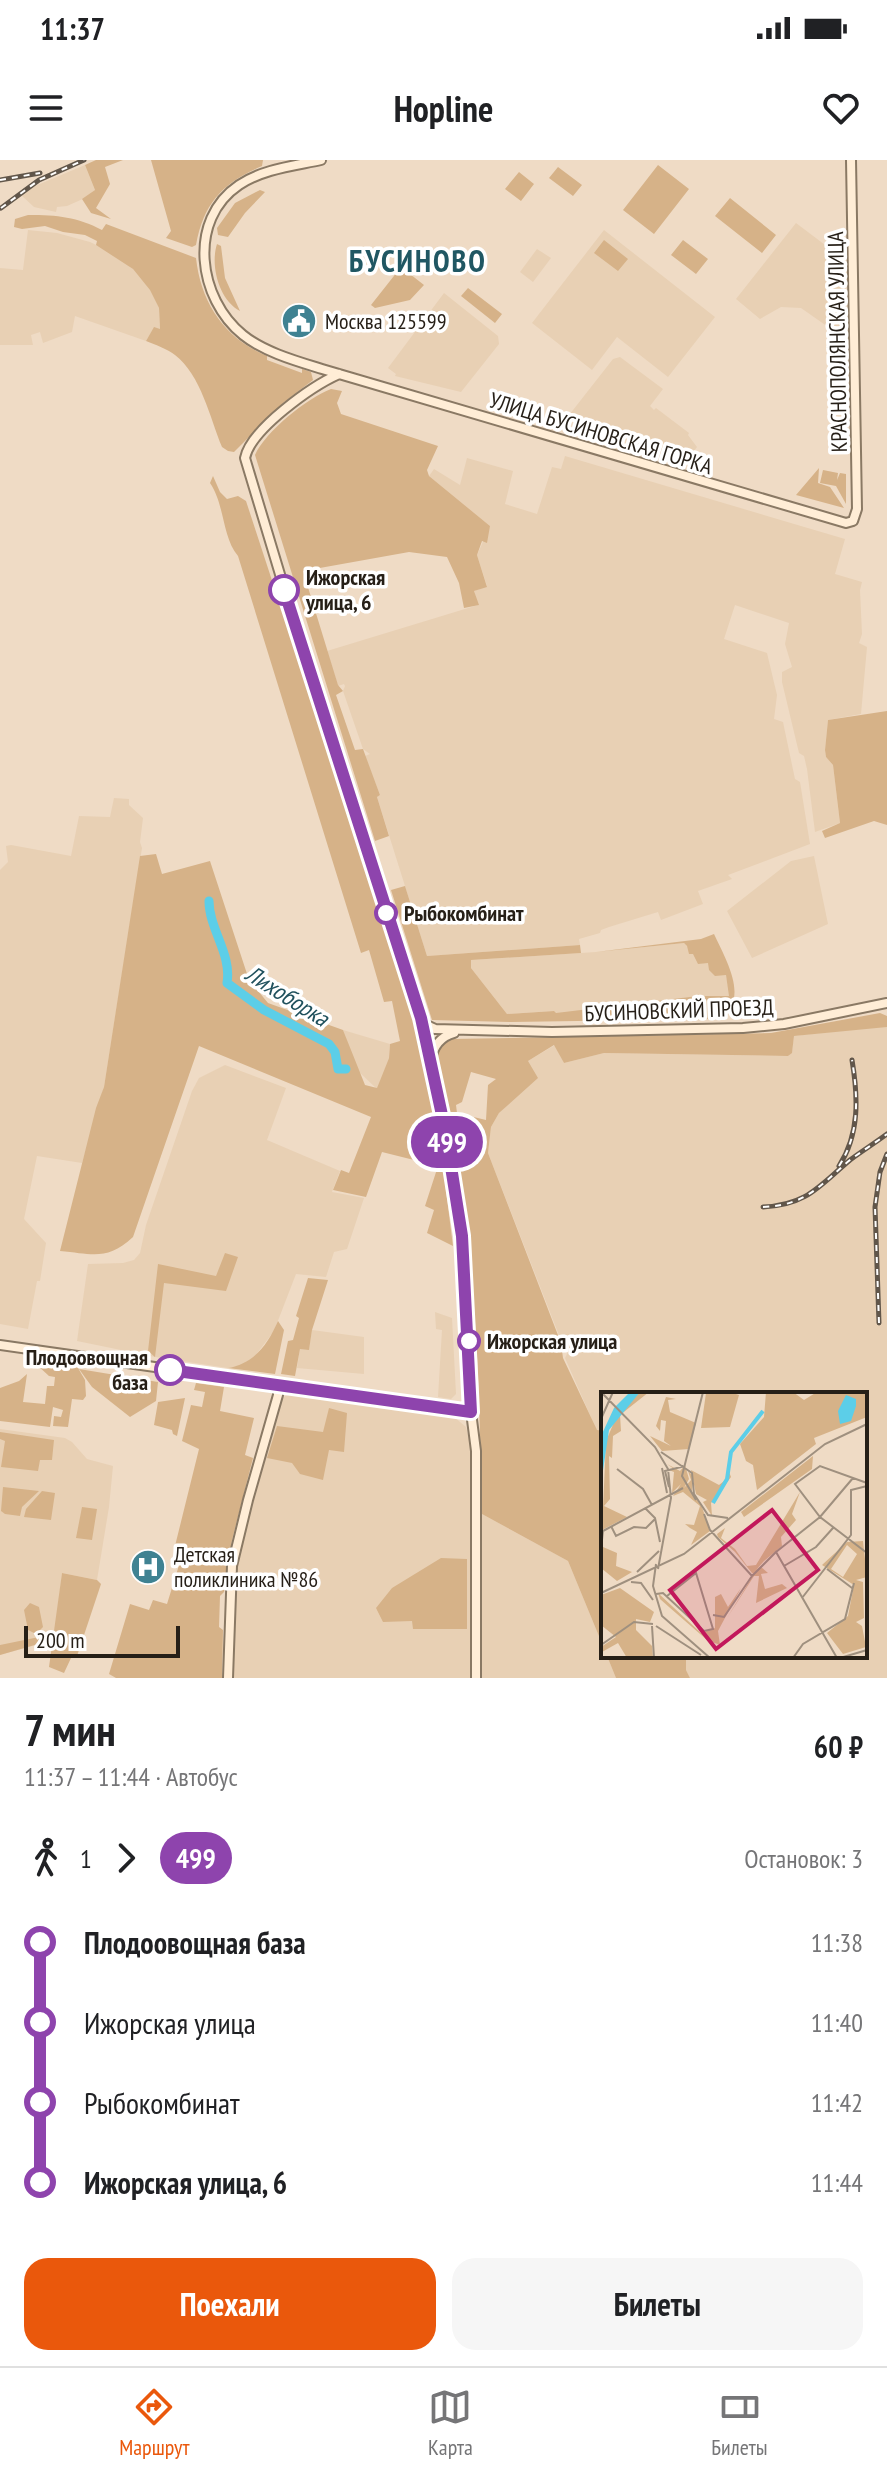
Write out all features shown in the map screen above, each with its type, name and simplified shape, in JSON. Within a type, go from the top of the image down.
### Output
[{"type":"street","name":"УЛИЦА БУСИНОВСКАЯ ГОРКА","points":[[321,160],[262,173],[229,193],[217,207],[205,242],[206,276],[225,316],[241,334],[265,348],[339,374],[842,523],[853,521]]},
{"type":"street","name":"КРАСНОПОЛЯНСКАЯ УЛИЦА","points":[[851,161],[857,509],[853,521]]},
{"type":"street","points":[[339,374],[295,400],[254,441],[245,458],[422,1023],[453,1170],[462,1236],[471,1412],[476,1451],[476,1678]]},
{"type":"street","name":"БУСИНОВСКИЙ ПРОЕЗД","points":[[422,1023],[435,1029],[470,1031],[743,1028],[784,1024],[887,1003]]},
{"type":"street","points":[[431,1063],[435,1047],[444,1037],[470,1031]]},
{"type":"street","points":[[0,1345],[471,1412]]},
{"type":"street","points":[[228,1678],[232,1566],[278,1395],[278,1385]]},
{"type":"shaded area","points":[[96,160],[123,160],[105,167],[110,184],[96,208],[111,219],[91,213],[82,199],[95,190],[85,165]]},
{"type":"shaded area","points":[[151,160],[263,160],[262,166],[236,179],[217,196],[204,217],[196,245],[192,247],[166,238],[171,231]]},
{"type":"shaded area","points":[[85,165],[95,190],[85,198],[57,207],[56,212],[34,207],[21,195],[28,189]]},
{"type":"shaded area","points":[[658,165],[689,189],[654,234],[623,210]]},
{"type":"shaded area","points":[[558,167],[582,185],[573,196],[549,178]]},
{"type":"shaded area","points":[[519,172],[534,184],[521,201],[505,189]]},
{"type":"shaded area","points":[[260,190],[265,192],[228,237],[218,235],[217,228],[235,203]]},
{"type":"shaded area","points":[[730,198],[776,235],[762,253],[715,216]]},
{"type":"shaded area","points":[[28,215],[67,218],[102,230],[106,224],[196,258],[209,304],[227,329],[267,356],[267,360],[302,373],[302,369],[311,372],[313,380],[283,403],[234,452],[228,451],[222,447],[192,374],[175,355],[146,341],[154,327],[160,329],[159,308],[150,290],[133,269],[85,235],[45,226],[14,227],[15,219]]},
{"type":"shaded area","points":[[796,223],[841,257],[841,336],[801,308],[781,307],[760,319],[736,299]]},
{"type":"shaded area","points":[[28,230],[57,233],[90,242],[111,252],[133,269],[151,290],[159,308],[160,330],[154,328],[146,341],[75,316],[72,332],[43,343],[40,332],[31,335],[33,345],[0,345],[0,268],[23,270]]},
{"type":"shaded area","points":[[604,230],[715,317],[668,377],[617,337],[592,370],[532,323]]},
{"type":"shaded area","points":[[604,240],[628,259],[618,271],[594,253]]},
{"type":"shaded area","points":[[683,240],[708,259],[696,274],[671,255]]},
{"type":"shaded area","points":[[217,244],[221,246],[225,278],[240,311],[227,299],[218,282],[215,262]]},
{"type":"shaded area","points":[[537,249],[551,258],[533,282],[520,272]]},
{"type":"shaded area","points":[[401,267],[424,285],[410,300],[375,308],[371,305]]},
{"type":"shaded area","points":[[468,288],[502,314],[495,323],[461,296]]},
{"type":"shaded area","points":[[444,293],[498,336],[499,344],[461,392],[395,376],[388,368]]},
{"type":"shaded area","points":[[620,357],[663,389],[650,406],[689,433],[697,447],[686,462],[653,452],[626,437],[622,442],[566,419],[613,359]]},
{"type":"shaded area","points":[[331,389],[342,391],[337,403],[341,414],[438,446],[427,470],[429,476],[490,526],[487,543],[482,541],[477,555],[487,587],[474,591],[479,605],[464,608],[459,583],[447,557],[409,552],[303,571],[338,685],[343,691],[336,695],[355,750],[363,749],[380,795],[377,797],[389,836],[375,841],[255,455],[268,436],[288,417]]},
{"type":"shaded area","points":[[565,456],[845,539],[835,574],[862,582],[862,634],[859,643],[867,647],[861,714],[828,720],[825,750],[826,757],[833,765],[840,823],[815,832],[807,769],[804,756],[799,753],[782,682],[782,672],[792,667],[785,644],[789,623],[735,605],[724,639],[767,653],[777,695],[774,719],[783,722],[795,779],[800,782],[810,844],[728,875],[732,879],[698,891],[703,904],[661,920],[658,912],[609,927],[579,939],[580,945],[427,956],[377,797],[380,795],[365,756],[370,754],[363,749],[343,691],[345,686],[338,686],[327,651],[478,605],[474,591],[487,586],[477,555],[490,526],[429,476],[434,469],[460,485],[467,458],[513,471],[505,504],[537,514],[552,467],[561,469]]},
{"type":"shaded area","points":[[819,468],[818,483],[830,487],[844,508],[796,495]]},
{"type":"shaded area","points":[[823,470],[838,473],[837,480],[840,473],[846,474],[846,504],[836,486],[820,483]]},
{"type":"shaded area","points":[[213,476],[227,499],[238,496],[246,501],[416,1020],[443,1167],[453,1246],[427,1233],[434,1210],[425,1206],[438,1166],[382,1152],[366,1197],[333,1190],[341,1170],[349,1173],[371,1117],[199,1046],[133,1237],[107,1253],[60,1251],[104,1087],[140,856],[156,854],[162,874],[210,861],[249,980],[268,1003],[343,1030],[365,1085],[377,1088],[389,1058],[390,1044],[400,1041],[392,1001],[384,1002],[369,950],[361,953],[238,556],[229,540],[210,483]]},
{"type":"shaded area","points":[[887,711],[887,825],[874,821],[825,838],[822,831],[840,823],[833,765],[826,757],[825,750],[828,720]]},
{"type":"shaded area","points":[[114,798],[129,799],[129,805],[143,818],[142,848],[104,1087],[82,1163],[37,1156],[24,1219],[46,1243],[40,1281],[37,1281],[28,1329],[0,1324],[0,870],[8,862],[6,846],[11,845],[71,856],[79,816],[110,817]]},
{"type":"shaded area","points":[[814,856],[828,924],[752,958],[727,911],[791,861]]},
{"type":"shaded area","points":[[405,886],[427,956],[580,945],[581,953],[471,960],[471,968],[507,1014],[556,1013],[698,996],[729,996],[726,975],[715,976],[709,970],[708,963],[698,964],[684,943],[596,952],[701,939],[714,934],[734,982],[732,1005],[711,1019],[432,1020],[391,890]]},
{"type":"shaded area","points":[[684,943],[693,953],[726,975],[730,996],[698,996],[556,1014],[553,1011],[507,1014],[471,968],[471,960]]},
{"type":"shaded area","points":[[880,1013],[887,1016],[887,1027],[794,1036],[792,1053],[788,1056],[604,1053],[564,1063],[554,1045],[528,1061],[538,1078],[499,1113],[491,1127],[488,1153],[561,1343],[563,1358],[597,1430],[601,1431],[601,1641],[568,1561],[482,1514],[478,1377],[468,1240],[436,1059],[436,1049],[451,1039],[771,1033]],"holes":[[[471,1072],[496,1079],[488,1085],[486,1120],[457,1113],[456,1105],[462,1102]]]},
{"type":"shaded area","points":[[887,1027],[887,1678],[690,1678],[686,1658],[867,1658],[867,1392],[601,1392],[601,1431],[597,1431],[565,1358],[570,1348],[562,1343],[488,1153],[491,1127],[499,1113],[516,1096],[528,1061],[555,1045],[564,1063],[604,1053],[788,1056],[792,1052],[794,1036]]},
{"type":"shaded area","points":[[343,1030],[390,1044],[389,1058],[377,1089],[358,1071]]},
{"type":"shaded area","points":[[225,1065],[286,1088],[267,1140],[340,1171],[332,1192],[364,1198],[347,1249],[334,1252],[326,1277],[296,1274],[274,1331],[255,1356],[242,1365],[228,1368],[77,1341],[88,1264],[123,1263],[134,1260],[140,1253],[146,1225],[192,1091],[199,1078]]},
{"type":"shaded area","points":[[225,1253],[238,1257],[226,1291],[164,1283],[155,1357],[148,1351],[158,1264],[216,1276]]},
{"type":"shaded area","points":[[308,1278],[328,1280],[309,1350],[300,1349],[295,1376],[281,1374],[288,1341],[293,1340],[299,1318],[296,1316]]},
{"type":"shaded area","points":[[435,1312],[452,1318],[456,1394],[451,1399],[438,1397],[442,1330],[436,1329]]},
{"type":"shaded area","points":[[278,1321],[284,1330],[275,1374],[228,1368],[245,1362],[259,1352]]},
{"type":"shaded area","points":[[312,1330],[364,1337],[364,1374],[297,1368],[300,1348],[309,1349]]},
{"type":"shaded area","points":[[38,1362],[78,1368],[85,1380],[86,1396],[83,1400],[72,1399],[68,1427],[53,1426],[54,1416],[61,1417],[63,1410],[53,1407],[50,1427],[0,1421],[0,1388],[19,1381],[27,1374],[23,1402],[45,1404],[47,1386],[54,1386],[55,1377],[49,1376],[37,1365]]},
{"type":"shaded area","points":[[79,1369],[158,1382],[156,1401],[130,1417],[92,1387]]},
{"type":"shaded area","points":[[196,1383],[224,1387],[220,1411],[254,1418],[245,1455],[253,1458],[232,1540],[224,1592],[220,1596],[222,1678],[116,1678],[109,1674],[130,1604],[149,1610],[153,1600],[167,1604],[184,1549],[175,1546],[199,1449],[182,1441],[191,1405],[202,1407],[205,1392],[194,1390]]},
{"type":"shaded area","points":[[292,1394],[453,1416],[466,1427],[470,1443],[470,1678],[233,1678],[237,1565],[282,1400]]},
{"type":"shaded area","points":[[185,1398],[177,1436],[172,1430],[154,1425],[158,1402]]},
{"type":"shaded area","points":[[329,1408],[347,1413],[344,1452],[329,1450],[323,1480],[300,1474],[292,1463],[267,1458],[277,1426],[323,1432]]},
{"type":"shaded area","points":[[0,1429],[65,1438],[87,1459],[113,1466],[97,1580],[62,1573],[54,1640],[0,1655]]},
{"type":"shaded area","points":[[0,1432],[54,1440],[52,1460],[40,1460],[38,1471],[1,1467],[5,1441],[0,1439]]},
{"type":"shaded area","points":[[3,1487],[39,1491],[22,1507],[20,1516],[1,1511]]},
{"type":"shaded area","points":[[42,1491],[55,1493],[51,1520],[24,1517],[26,1509]]},
{"type":"shaded area","points":[[82,1507],[97,1509],[92,1540],[76,1538]]},
{"type":"shaded area","points":[[482,1514],[568,1561],[601,1641],[601,1658],[608,1658],[616,1678],[480,1678]]},
{"type":"shaded area","points":[[441,1558],[467,1559],[467,1629],[413,1629],[412,1621],[383,1622],[376,1608],[392,1588]]},
{"type":"shaded area","points":[[62,1573],[97,1580],[101,1584],[77,1656],[71,1658],[64,1673],[49,1667]]},
{"type":"shaded area","points":[[30,1603],[39,1607],[43,1627],[36,1634],[28,1630],[24,1610]]},
{"type":"shaded area","points":[[44,1636],[45,1642],[0,1655],[0,1645]]},
{"type":"shaded area","points":[[608,1658],[686,1658],[690,1678],[616,1678]]},
{"type":"waterway","name":"Лихоборка","points":[[209,901],[224,952],[227,983],[264,1010],[329,1044],[335,1052],[338,1069],[346,1069]]},
{"type":"railway","points":[[1,208],[39,180],[84,160]]},
{"type":"railway","points":[[0,180],[40,173]]},
{"type":"railway","points":[[839,1166],[851,1141],[856,1114],[852,1060]]},
{"type":"railway","points":[[763,1207],[802,1198],[887,1134]]},
{"type":"railway","points":[[879,1323],[875,1207],[880,1172],[887,1154]]},
{"type":"bus line","name":"499","points":[[170,1370],[471,1412],[462,1236],[445,1129],[421,1018],[284,590]]},
{"type":"place","name":"Москва 125599","points":[[299,321]]},
{"type":"place","name":"Ижорская улица, 6","points":[[284,590]]},
{"type":"place","name":"Рыбокомбинат","points":[[386,913]]},
{"type":"place","name":"Ижорская улица","points":[[469,1341]]},
{"type":"place","name":"Плодоовощная база","points":[[170,1370]]},
{"type":"place","name":"Детская поликлиника №86","points":[[148,1567]]},
{"type":"district","name":"БУСИНОВО","points":[[418,262]]}]
